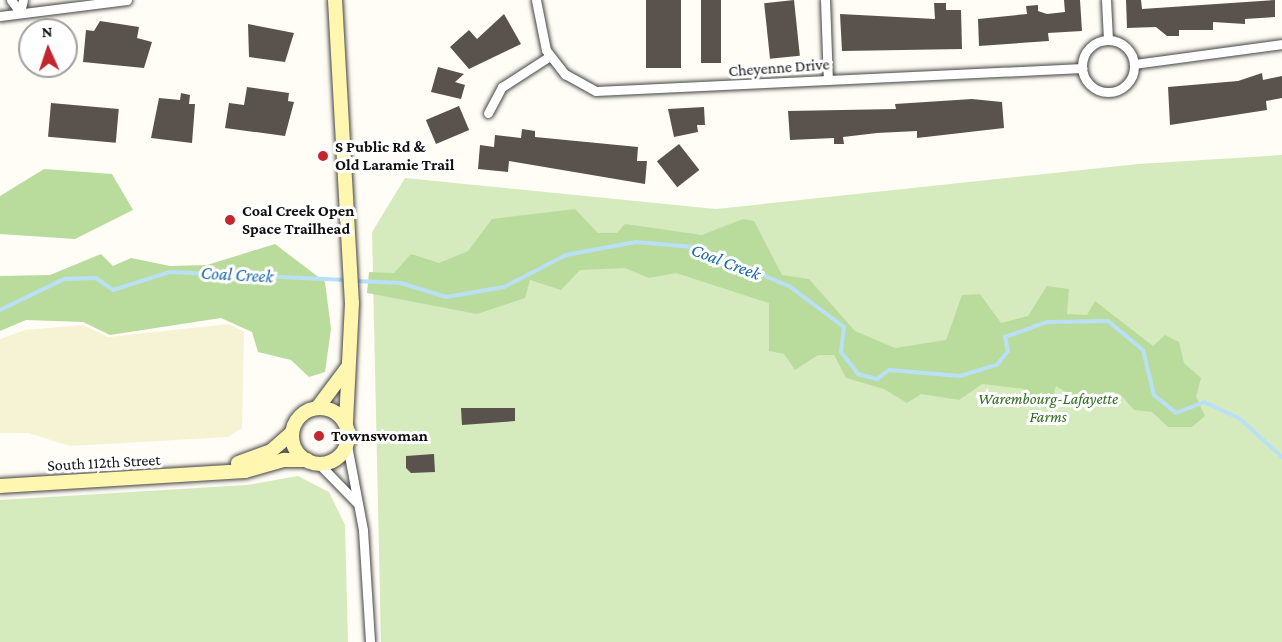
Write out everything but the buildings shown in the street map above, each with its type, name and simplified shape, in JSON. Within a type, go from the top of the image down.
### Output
[{"type":"street","points":[[0,2],[11,0],[20,12]]},
{"type":"street","points":[[20,12],[23,0]]},
{"type":"street","points":[[0,15],[127,0]]},
{"type":"street","points":[[334,0],[352,303],[347,445],[363,530],[370,642]]},
{"type":"street","name":"Cheyenne Drive","points":[[536,0],[540,39],[550,56],[576,82],[625,94],[828,80],[1083,68]]},
{"type":"street","points":[[825,0],[828,80]]},
{"type":"street","points":[[1106,0],[1108,40]]},
{"type":"street","points":[[1108,40],[1123,45],[1134,64],[1127,84],[1107,92],[1088,82],[1083,68],[1089,48],[1108,40]]},
{"type":"street","points":[[1134,64],[1282,44]]},
{"type":"street","points":[[488,113],[502,87],[550,56]]},
{"type":"street","points":[[348,367],[318,407],[298,418],[292,434],[294,447],[357,503]]},
{"type":"street","points":[[318,407],[334,411],[346,423]]},
{"type":"street","name":"South 112th Street","points":[[211,473],[262,456],[292,434]]},
{"type":"street","points":[[313,462],[336,459],[347,445]]},
{"type":"street","name":"South 112th Street","points":[[0,486],[211,473],[313,462]]},
{"type":"shaded area","points":[[229,324],[244,332],[242,428],[228,437],[70,446],[28,433],[0,433],[0,339],[25,330],[83,325],[108,337]]},
{"type":"green space","name":"Warembourg-Lafayette Farms","points":[[1282,155],[1282,642],[381,642],[372,232],[405,178],[716,209],[1138,164]]},
{"type":"green space","points":[[44,169],[112,174],[133,210],[75,239],[0,234],[0,196]]},
{"type":"green space","points":[[575,209],[598,233],[617,233],[625,224],[702,235],[743,219],[754,221],[782,275],[809,279],[855,331],[895,348],[946,340],[962,295],[980,294],[1001,323],[1028,316],[1047,286],[1069,289],[1067,314],[1087,315],[1095,301],[1153,346],[1165,335],[1179,342],[1184,363],[1201,378],[1196,397],[1205,416],[1192,427],[1168,427],[1152,412],[1134,410],[1120,394],[1112,393],[1110,403],[1094,405],[1089,394],[1082,402],[1056,386],[1050,406],[1038,407],[1024,389],[982,384],[959,400],[921,394],[907,403],[884,389],[846,378],[834,355],[818,355],[795,370],[784,354],[769,351],[769,303],[676,273],[649,278],[625,268],[580,270],[561,290],[530,280],[525,298],[477,314],[367,293],[369,272],[394,273],[411,254],[439,263],[468,251],[492,219]]},
{"type":"green space","points":[[275,244],[325,282],[331,329],[325,372],[309,377],[291,360],[258,352],[252,332],[221,318],[110,335],[83,322],[26,320],[0,331],[0,276],[50,275],[101,254],[113,266],[131,258],[170,266],[207,265]]},
{"type":"green space","points":[[298,476],[329,492],[345,525],[348,642],[0,642],[0,500],[247,485]]},
{"type":"waterway","name":"Coal Creek","points":[[355,281],[401,283],[446,297],[504,287],[566,255],[636,242],[694,247],[789,286],[844,327],[841,352],[858,374],[877,379],[889,370],[960,376],[997,365],[1008,351],[1005,337],[1047,322],[1108,321],[1143,350],[1154,395],[1176,413],[1204,402],[1240,419],[1282,457]]},
{"type":"waterway","name":"Coal Creek","points":[[0,310],[64,279],[96,278],[113,290],[170,272],[347,280]]},
{"type":"place","name":"S Public Rd & Old Laramie Trail","points":[[323,156]]},
{"type":"place","name":"Coal Creek Open Space Trailhead","points":[[230,220]]},
{"type":"place","name":"Townswoman","points":[[319,436]]}]
